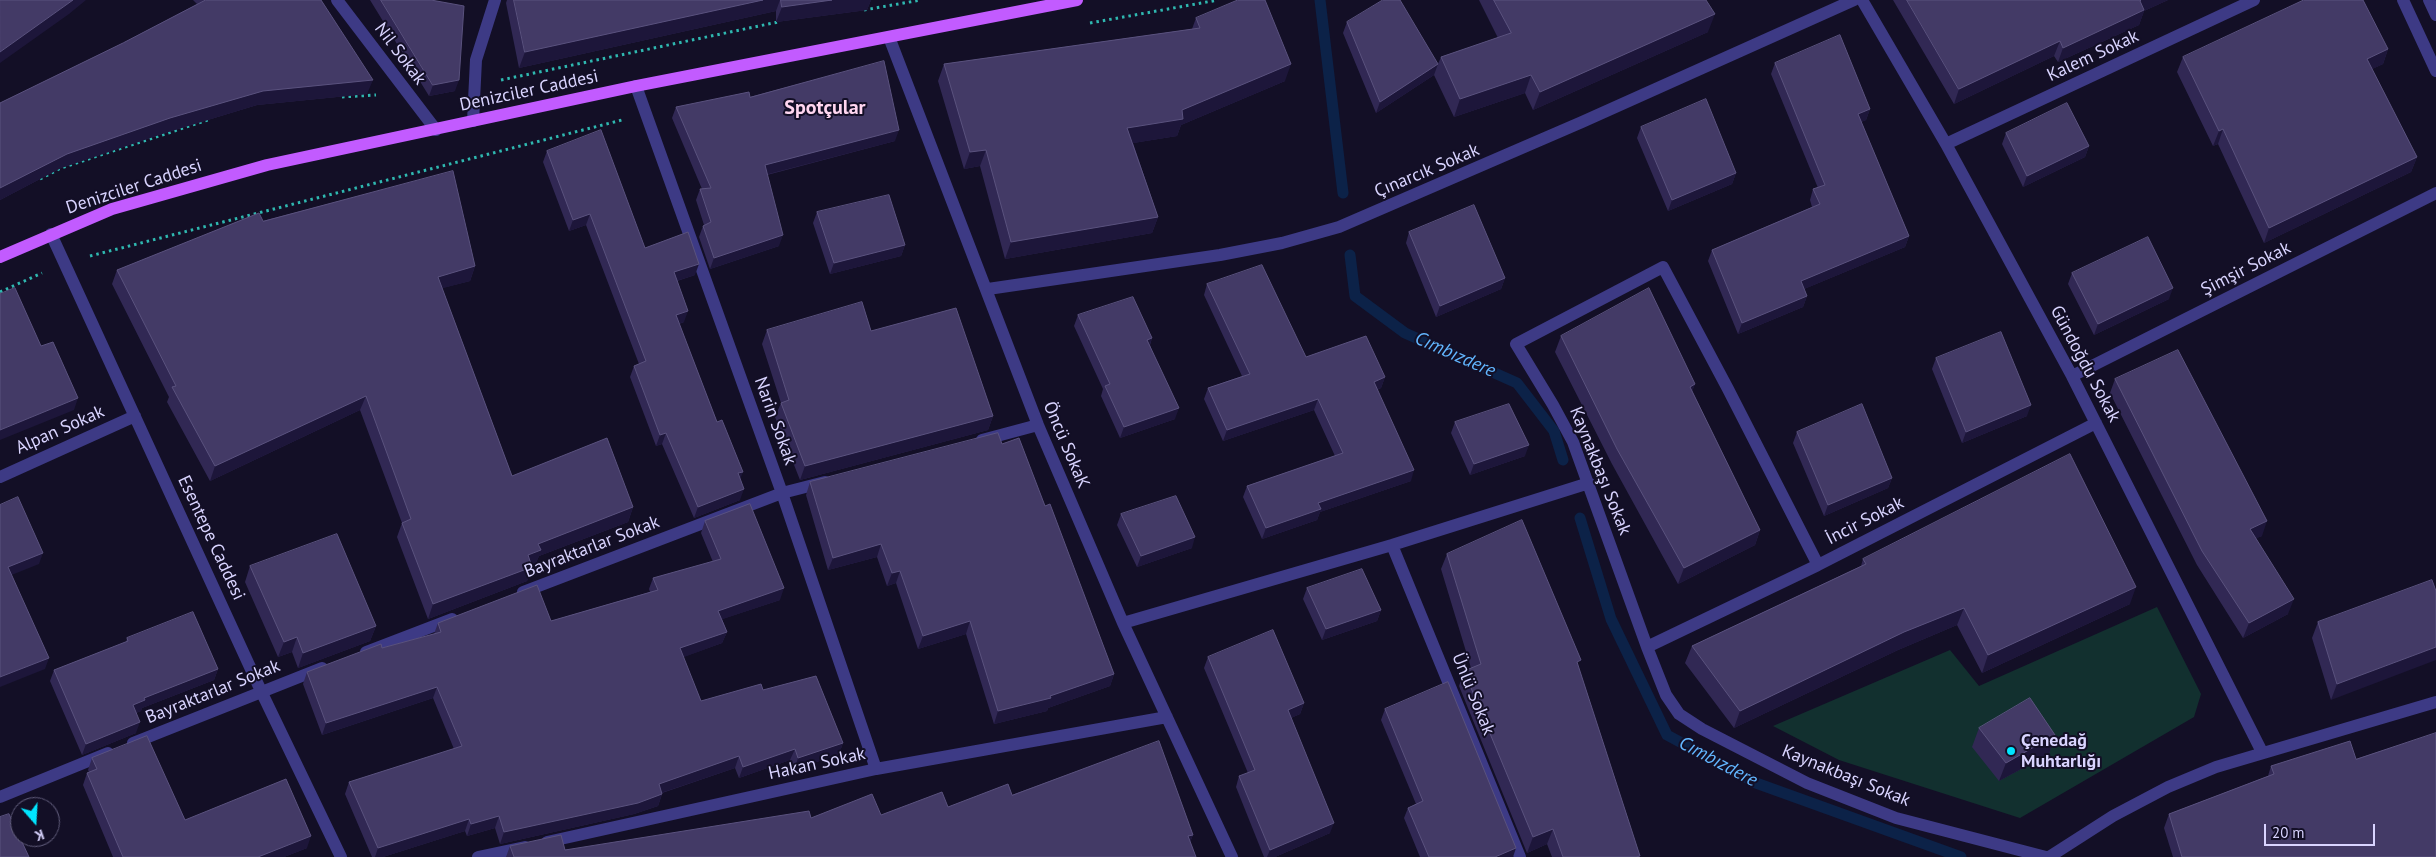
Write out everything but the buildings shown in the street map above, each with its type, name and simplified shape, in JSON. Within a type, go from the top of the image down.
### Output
[{"type":"main road","name":"Denizciler Caddesi","points":[[0,257],[112,209],[266,165],[636,86],[1077,0]]},
{"type":"street","name":"Nil Sokak","points":[[337,0],[436,130]]},
{"type":"street","points":[[473,122],[476,60],[495,0]]},
{"type":"street","name":"Çınarcık Sokak","points":[[988,289],[1220,255],[1282,243],[1339,227],[1573,126],[1854,0]]},
{"type":"street","name":"Gündoğdu Sokak","points":[[1862,0],[1946,144],[2072,376],[2262,752]]},
{"type":"street","name":"Kalem Sokak","points":[[1946,144],[2254,0]]},
{"type":"street","points":[[2403,0],[2436,70]]},
{"type":"street","points":[[2429,0],[2436,15]]},
{"type":"street","name":"Öncü SokaK","points":[[890,37],[988,289],[1038,425],[1123,623],[1232,857]]},
{"type":"street","name":"Narin Sokak","points":[[636,86],[782,493],[876,769]]},
{"type":"street","name":"Şimşir Sokak","points":[[2072,376],[2436,193]]},
{"type":"street","name":"Esentepe Caddesi","points":[[51,234],[261,691],[341,857]]},
{"type":"street","name":"Kaynakbaşı Sokak","points":[[1818,565],[1663,267],[1516,344],[1553,404],[1573,442],[1648,648],[1671,702],[1679,714],[1702,729],[1807,783],[1896,818],[2048,857]]},
{"type":"street","name":"Alpan Sokak","points":[[0,477],[135,416]]},
{"type":"street","name":"İncir Sokak","points":[[1648,648],[1818,565],[2096,423]]},
{"type":"street","points":[[972,443],[1038,425]]},
{"type":"street","name":"Bayraktarlar Sokak","points":[[512,596],[782,493],[839,478]]},
{"type":"street","points":[[1123,623],[1392,545],[1589,483]]},
{"type":"street","name":"Ünlü Sokak","points":[[1392,545],[1520,857]]},
{"type":"street","points":[[354,656],[466,614]]},
{"type":"street","name":"Bayraktarlar Sokak","points":[[0,797],[261,691],[336,663]]},
{"type":"street","points":[[2048,857],[2113,816],[2168,787],[2216,767],[2436,702]]},
{"type":"street","name":"Hakan Sokak","points":[[478,857],[876,769],[1166,717]]},
{"type":"path","points":[[1082,25],[1218,0]]},
{"type":"path","points":[[0,292],[64,263],[646,114]]},
{"type":"green space","points":[[2157,607],[2201,694],[2194,717],[2020,818],[1839,760],[1773,726],[1950,650],[1979,686]]},
{"type":"waterway","name":"Cımbızdere","points":[[1320,0],[1343,193]]},
{"type":"waterway","name":"Cımbızdere","points":[[1350,255],[1355,296],[1405,333],[1517,383],[1554,431],[1563,460]]},
{"type":"waterway","name":"Cımbızdere","points":[[1580,518],[1611,619],[1667,735],[1756,783],[1961,857]]},
{"type":"place","name":"Çenedağ Muhtarlığı","points":[[2011,751]]},
{"type":"district","name":"Spotçular","points":[[825,108]]}]
